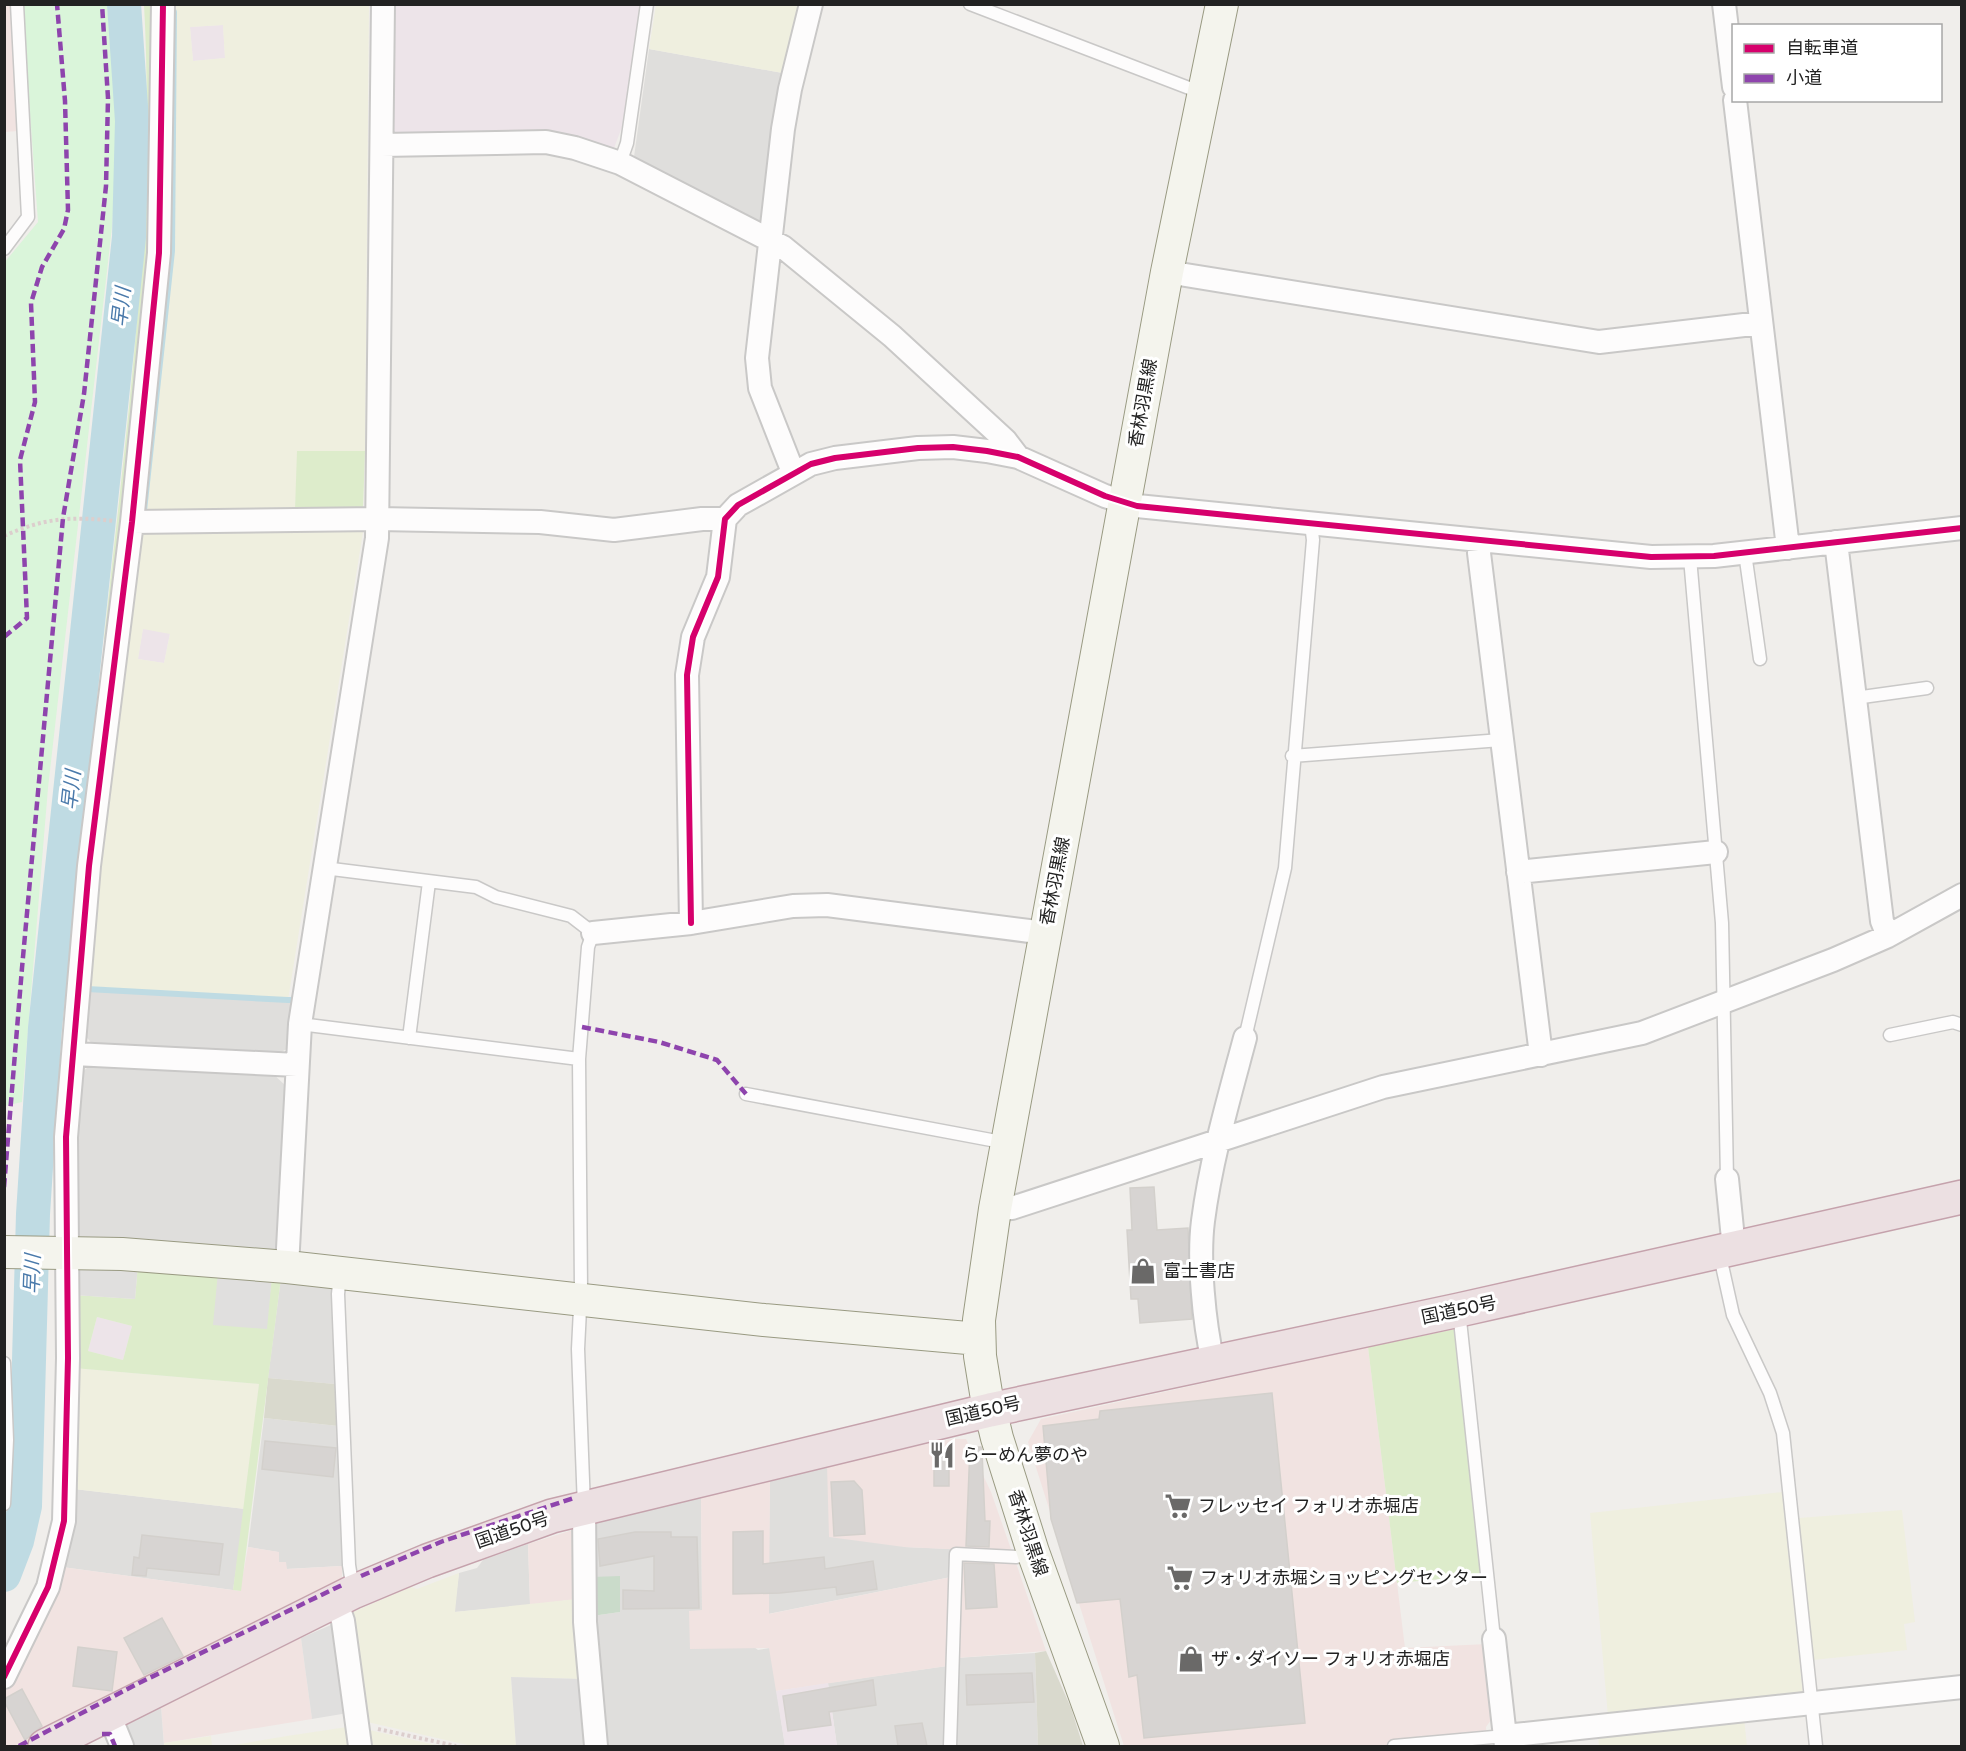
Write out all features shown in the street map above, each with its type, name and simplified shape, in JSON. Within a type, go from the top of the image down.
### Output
[{"type":"highway","name":"国道50号","points":[[45,1746],[345,1596],[512,1529],[584,1508],[990,1410],[1459,1310],[1962,1197]]},
{"type":"main road","name":"香林羽黒線","points":[[1103,1746],[1033,1552],[990,1410],[982,1373],[979,1339],[981,1305],[995,1209],[1167,272],[1222,4]]},
{"type":"main road","points":[[7,1252],[122,1254],[287,1267],[764,1320],[979,1339]]},
{"type":"street","points":[[4,1677],[48,1587],[64,1521],[67,1482],[62,1253],[66,1137],[89,866],[124,521],[159,253],[163,4]]},
{"type":"street","points":[[287,1267],[300,1024],[378,538],[383,4]]},
{"type":"street","points":[[794,472],[760,388],[757,372],[786,109],[811,4]]},
{"type":"street","points":[[1724,4],[1732,70]]},
{"type":"street","points":[[1735,102],[1788,548]]},
{"type":"street","points":[[382,146],[546,142],[575,148],[620,163],[770,240],[892,336],[1005,440],[1018,457]]},
{"type":"street","points":[[1167,272],[1599,342],[1761,323]]},
{"type":"street","points":[[692,923],[687,663],[693,637],[718,578],[725,519],[738,505],[794,472],[835,458],[918,448],[952,447],[1018,457],[1125,503],[1481,541],[1690,558],[1962,528]]},
{"type":"street","points":[[124,521],[378,519],[540,522],[614,530],[702,519],[725,519]]},
{"type":"street","points":[[1481,541],[1479,554],[1541,1055]]},
{"type":"street","points":[[1836,542],[1882,921],[1888,936]]},
{"type":"street","points":[[1518,872],[1716,852]]},
{"type":"street","points":[[995,1209],[1012,1208],[1383,1087],[1623,1039],[1888,936],[1962,895]]},
{"type":"street","points":[[593,933],[692,923],[794,906],[827,905],[1045,933]]},
{"type":"street","points":[[1213,1362],[1208,1337],[1201,1245],[1203,1221],[1218,1141],[1245,1038]]},
{"type":"street","points":[[74,1054],[297,1065]]},
{"type":"street","points":[[1726,1250],[1727,1179]]},
{"type":"street","points":[[584,1508],[585,1622],[596,1746]]},
{"type":"street","points":[[345,1596],[343,1621],[360,1746]]},
{"type":"street","points":[[1494,1639],[1506,1741],[1811,1703],[1962,1687]]},
{"type":"street","points":[[109,1713],[122,1746]]},
{"type":"lane","points":[[4,249],[28,217],[17,4]]},
{"type":"lane","points":[[620,163],[627,143],[647,4]]},
{"type":"lane","points":[[970,4],[1205,94]]},
{"type":"lane","points":[[1245,1038],[1285,868],[1292,756],[1313,540],[1311,524]]},
{"type":"lane","points":[[1745,553],[1760,659]]},
{"type":"lane","points":[[1690,558],[1722,923],[1727,1179]]},
{"type":"lane","points":[[1855,698],[1927,688]]},
{"type":"lane","points":[[1292,756],[1501,740]]},
{"type":"lane","points":[[324,868],[476,887],[496,897],[571,916],[593,933],[588,947],[579,1059],[580,1299],[578,1349],[584,1508]]},
{"type":"lane","points":[[409,1038],[429,882]]},
{"type":"lane","points":[[1890,1035],[1953,1022],[1962,1025]]},
{"type":"lane","points":[[300,1024],[579,1059]]},
{"type":"lane","points":[[746,1094],[1007,1143]]},
{"type":"lane","points":[[1726,1250],[1733,1315],[1770,1393],[1783,1433],[1816,1746]]},
{"type":"lane","points":[[340,1274],[338,1294],[349,1565],[345,1596]]},
{"type":"lane","points":[[1459,1310],[1494,1639]]},
{"type":"lane","points":[[4,1362],[7,1477],[4,1504]]},
{"type":"lane","points":[[950,1746],[956,1554],[1016,1557],[1033,1552]]},
{"type":"lane","points":[[1394,1746],[1506,1741]]},
{"type":"path","points":[[4,536],[24,527],[76,517],[124,521]]},
{"type":"path","points":[[376,1728],[456,1746]]},
{"type":"shaded area","points":[[5,5],[11,5],[18,131],[5,132]]},
{"type":"shaded area","points":[[391,5],[640,5],[623,124],[613,151],[400,135],[391,129]]},
{"type":"shaded area","points":[[223,25],[225,58],[193,61],[190,27]]},
{"type":"shaded area","points":[[649,49],[788,74],[767,222],[760,225],[633,164]]},
{"type":"shaded area","points":[[143,628],[170,633],[164,663],[138,659]]},
{"type":"shaded area","points":[[87,989],[298,1002],[291,1047],[273,1056],[95,1047],[81,1031]]},
{"type":"shaded area","points":[[94,1062],[272,1073],[286,1086],[277,1256],[75,1242],[73,1204],[80,1074]]},
{"type":"shaded area","points":[[73,1264],[138,1264],[135,1299],[74,1295]]},
{"type":"shaded area","points":[[218,1272],[272,1276],[267,1329],[213,1325]]},
{"type":"shaded area","points":[[281,1278],[332,1283],[335,1384],[268,1378]]},
{"type":"shaded area","points":[[97,1317],[132,1326],[123,1360],[88,1351]]},
{"type":"shaded area","points":[[1368,1347],[1405,1648],[1487,1644],[1496,1713],[1486,1727],[1487,1744],[1490,1746],[1124,1746],[1028,1442],[1041,1419]]},
{"type":"shaded area","points":[[268,1378],[335,1384],[338,1426],[264,1418]]},
{"type":"shaded area","points":[[264,1418],[338,1426],[342,1566],[286,1569],[279,1562],[278,1552],[248,1547]]},
{"type":"shaded area","points":[[952,1439],[966,1439],[991,1492],[1012,1552],[904,1547],[829,1537],[827,1464]]},
{"type":"shaded area","points":[[827,1464],[904,1547],[952,1549],[951,1577],[768,1614],[770,1478]]},
{"type":"shaded area","points":[[770,1478],[769,1614],[951,1577],[947,1666],[776,1691],[769,1648],[690,1649],[689,1611],[702,1610],[701,1495]]},
{"type":"shaded area","points":[[74,1489],[245,1509],[233,1590],[62,1567]]},
{"type":"shaded area","points":[[701,1495],[702,1610],[758,1650],[770,1648],[785,1746],[602,1746],[592,1616],[620,1612],[620,1577],[592,1577],[591,1529],[597,1521]]},
{"type":"shaded area","points":[[573,1530],[577,1599],[530,1605],[528,1544]]},
{"type":"shaded area","points":[[528,1544],[530,1605],[454,1612],[459,1573],[477,1568],[483,1560]]},
{"type":"shaded area","points":[[248,1547],[279,1552],[279,1562],[286,1562],[287,1569],[342,1566],[342,1585],[139,1683],[19,1746],[5,1746],[5,1691],[62,1567],[240,1591]]},
{"type":"shaded area","points":[[960,1557],[1015,1560],[1046,1651],[956,1658]]},
{"type":"shaded area","points":[[333,1624],[348,1713],[312,1719],[301,1638]]},
{"type":"shaded area","points":[[301,1638],[312,1719],[164,1743],[161,1707]]},
{"type":"shaded area","points":[[1046,1651],[1071,1708],[1083,1746],[1038,1746],[1035,1653]]},
{"type":"shaded area","points":[[1035,1653],[1038,1746],[954,1746],[956,1658]]},
{"type":"shaded area","points":[[947,1666],[944,1746],[837,1746],[828,1683]]},
{"type":"shaded area","points":[[511,1677],[582,1679],[586,1746],[516,1746]]},
{"type":"shaded area","points":[[828,1683],[837,1746],[785,1746],[776,1691]]},
{"type":"shaded area","points":[[161,1707],[164,1746],[131,1746],[127,1723]]},
{"type":"green space","points":[[22,5],[107,5],[116,97],[117,157],[112,227],[48,788],[22,1102],[5,1106],[4,263],[38,222]]},
{"type":"green space","points":[[144,5],[157,5],[154,257],[114,641],[104,639],[137,323],[146,164],[147,84]]},
{"type":"green space","points":[[173,5],[369,5],[365,451],[298,452],[295,509],[150,511],[145,506],[172,252]],"holes":[[[223,25],[225,58],[193,61],[190,27]]]},
{"type":"green space","points":[[656,5],[805,5],[788,74],[649,49]]},
{"type":"green space","points":[[297,451],[365,451],[363,510],[295,509]]},
{"type":"green space","points":[[360,527],[363,532],[288,1000],[87,989],[142,533]],"holes":[[[143,629],[170,634],[164,663],[138,659]]]},
{"type":"green space","points":[[138,1264],[218,1272],[266,1329],[272,1276],[281,1278],[241,1591],[233,1590],[259,1384],[74,1368],[74,1295],[135,1299]],"holes":[[[97,1317],[132,1326],[123,1360],[88,1351]]]},
{"type":"green space","points":[[1456,1329],[1484,1575],[1397,1583],[1368,1347]]},
{"type":"green space","points":[[74,1368],[259,1384],[245,1509],[74,1489]]},
{"type":"green space","points":[[1782,1492],[1803,1694],[1608,1716],[1590,1513]]},
{"type":"green space","points":[[1902,1510],[1915,1622],[1904,1624],[1907,1650],[1813,1660],[1799,1518]]},
{"type":"green space","points":[[459,1573],[455,1612],[577,1599],[582,1679],[511,1677],[516,1746],[472,1746],[363,1721],[353,1612],[411,1587],[417,1589]]},
{"type":"green space","points":[[620,1576],[620,1612],[592,1616],[592,1577]]},
{"type":"green space","points":[[1744,1718],[1747,1746],[1599,1746],[1598,1735]]},
{"type":"green space","points":[[347,1727],[350,1746],[228,1746],[287,1736]]},
{"type":"green space","points":[[365,1729],[440,1746],[367,1746]]},
{"type":"green space","points":[[211,1736],[212,1746],[164,1746],[164,1743]]},
{"type":"building","points":[[1154,1187],[1157,1230],[1188,1228],[1192,1319],[1140,1323],[1138,1299],[1131,1299],[1127,1230],[1132,1230],[1130,1188]]},
{"type":"building","name":"フォリオ赤堀ショッピングセンター","points":[[1272,1393],[1305,1723],[1144,1738],[1137,1675],[1129,1677],[1120,1599],[1077,1603],[1051,1519],[1043,1426],[1099,1419],[1100,1411]]},
{"type":"building","points":[[265,1441],[336,1448],[333,1477],[262,1469]]},
{"type":"building","points":[[970,1447],[981,1447],[982,1451],[985,1521],[990,1521],[989,1547],[966,1546]]},
{"type":"building","points":[[934,1450],[949,1450],[949,1486],[934,1486]]},
{"type":"building","points":[[854,1481],[862,1490],[865,1534],[834,1536],[831,1482]]},
{"type":"building","points":[[763,1531],[763,1564],[824,1557],[825,1569],[873,1561],[877,1589],[837,1595],[836,1587],[780,1593],[733,1594],[733,1532]]},
{"type":"building","points":[[635,1532],[671,1532],[671,1537],[697,1537],[699,1608],[623,1609],[623,1590],[654,1591],[654,1556],[600,1566],[598,1539]]},
{"type":"building","points":[[142,1535],[223,1544],[219,1575],[147,1568],[146,1576],[132,1575],[134,1557],[139,1558]]},
{"type":"building","points":[[964,1563],[994,1564],[997,1607],[966,1609]]},
{"type":"building","points":[[162,1618],[183,1656],[144,1675],[124,1638]]},
{"type":"building","points":[[78,1647],[117,1652],[112,1691],[73,1686]]},
{"type":"building","points":[[1032,1673],[1034,1702],[967,1705],[966,1675]]},
{"type":"building","points":[[873,1680],[876,1705],[829,1712],[831,1725],[788,1731],[783,1696]]},
{"type":"building","points":[[22,1689],[42,1726],[25,1740],[4,1701]]},
{"type":"building","points":[[922,1723],[927,1746],[898,1746],[895,1726]]},
{"type":"waterway","name":"早川","points":[[4,1575],[17,1541],[25,1506],[33,1214],[45,1028],[129,237],[132,121],[124,4]]},
{"type":"waterway","points":[[144,511],[172,251],[174,12]]},
{"type":"waterway","points":[[87,989],[288,1000],[294,1000],[295,995]]},
{"type":"waterway","points":[[45,1028],[57,1028]]},
{"type":"marked path","points":[[4,637],[27,618],[20,460],[35,402],[31,303],[42,267],[64,229],[68,210],[65,101],[57,4]]},
{"type":"marked path","points":[[4,1187],[63,518],[84,394],[106,186],[108,98],[102,4]]},
{"type":"marked path","points":[[582,1027],[659,1042],[717,1060],[746,1094]]},
{"type":"marked path","points":[[361,1576],[443,1541],[574,1498]]},
{"type":"marked path","points":[[19,1746],[139,1683],[342,1585]]},
{"type":"marked path","points":[[102,1734],[110,1734],[115,1746]]},
{"type":"cycle path","points":[[4,1677],[48,1587],[64,1521],[68,1358],[66,1137],[89,866],[132,522],[159,253],[163,4]]},
{"type":"cycle path","points":[[691,923],[687,675],[693,637],[718,577],[725,519],[738,505],[811,464],[835,458],[918,448],[953,447],[1018,457],[1105,496],[1137,506],[1651,557],[1714,556],[1962,528]]},
{"type":"place","name":"富士書店","points":[[1143,1271]]},
{"type":"place","name":"らーめん夢のや","points":[[942,1455]]},
{"type":"place","name":"フレッセイ フォリオ赤堀店","points":[[1178,1506]]},
{"type":"place","name":"フォリオ赤堀ショッピングセンター","points":[[1180,1578]]},
{"type":"place","name":"ザ・ダイソー フォリオ赤堀店","points":[[1191,1659]]}]
